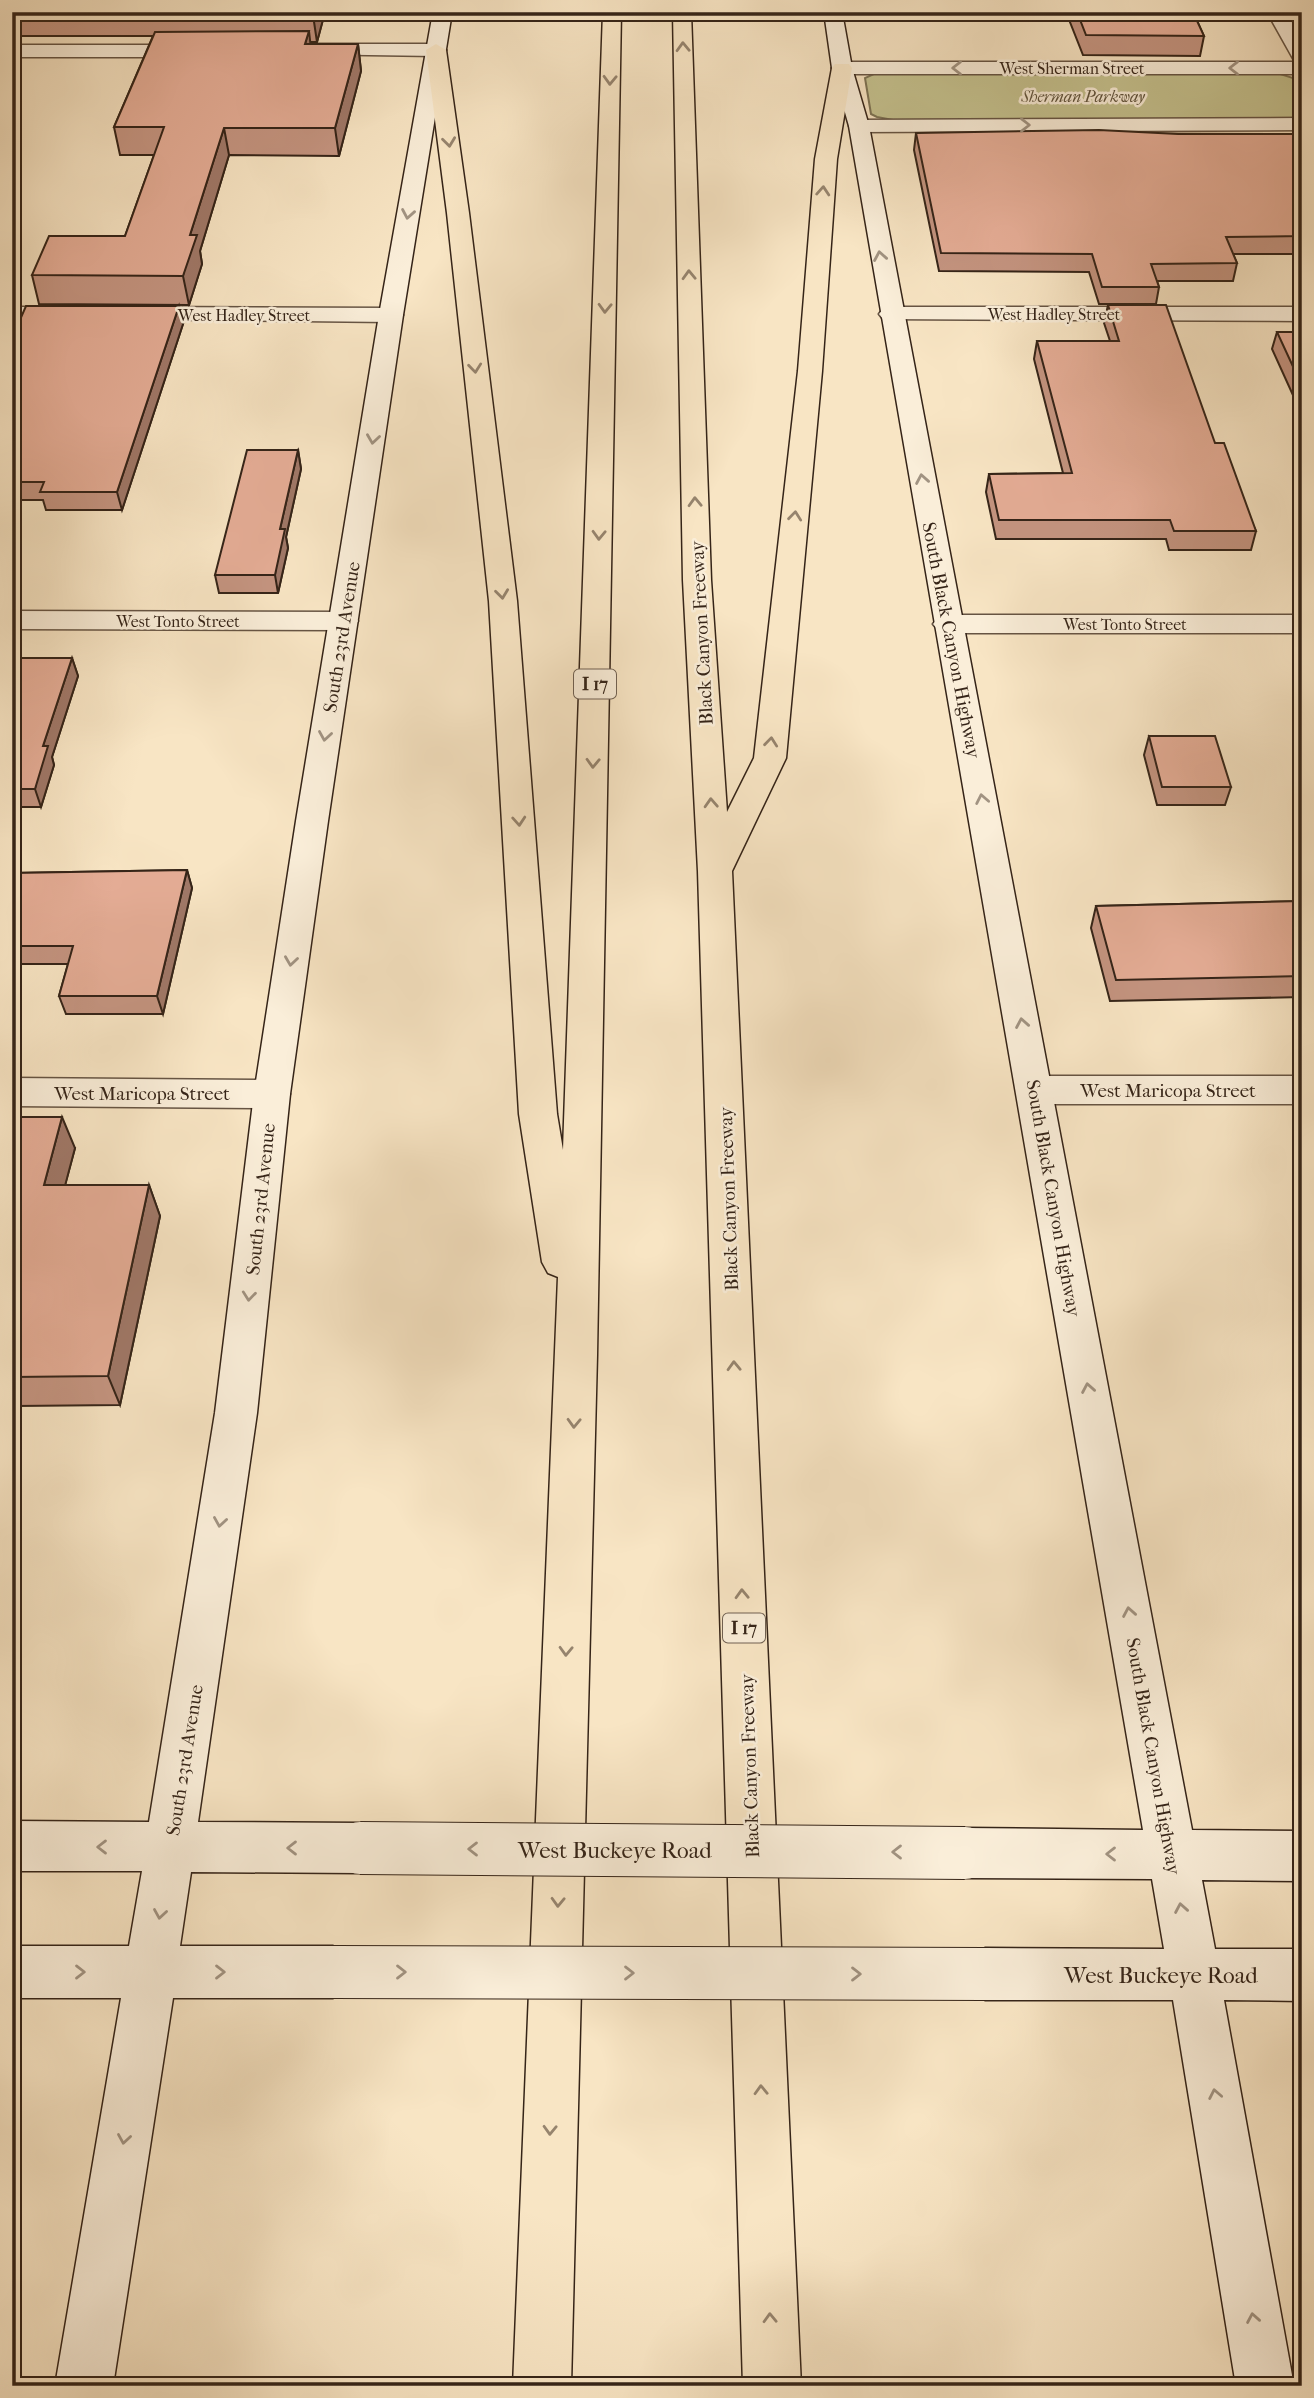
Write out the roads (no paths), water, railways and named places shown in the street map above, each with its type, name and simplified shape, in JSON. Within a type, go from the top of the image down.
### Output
[{"type":"highway","name":"I 17","points":[[542,2386],[576,1355],[612,12]]},
{"type":"highway","name":"Black Canyon Freeway","points":[[682,12],[697,580],[715,871],[772,2386]]},
{"type":"highway","points":[[436,50],[458,213],[503,601],[538,1114],[576,1355]]},
{"type":"highway","points":[[715,871],[770,758],[810,371],[826,159],[842,68]]},
{"type":"main road","name":"South 23rd Avenue","points":[[84,2386],[171,1847],[236,1413],[272,1094],[391,315],[443,12]]},
{"type":"main road","name":"South Black Canyon Highway","points":[[833,12],[842,68],[859,126],[1172,1854],[1265,2386]]},
{"type":"main road","points":[[1276,12],[1302,58]]},
{"type":"main road","points":[[283,50],[436,50]]},
{"type":"main road","points":[[12,51],[215,51]]},
{"type":"main road","name":"West Sherman Street","points":[[842,68],[1302,68]]},
{"type":"main road","points":[[859,126],[1302,124]]},
{"type":"main road","name":"West Hadley Street","points":[[12,314],[391,315]]},
{"type":"main road","name":"West Hadley Street","points":[[891,314],[1302,314]]},
{"type":"main road","name":"West Tonto Street","points":[[12,620],[344,621]]},
{"type":"main road","name":"West Tonto Street","points":[[948,624],[1302,624]]},
{"type":"main road","name":"West Maricopa Street","points":[[1034,1090],[1302,1090]]},
{"type":"main road","name":"West Maricopa Street","points":[[12,1092],[272,1094]]},
{"type":"main road","name":"West Buckeye Road","points":[[12,1846],[1302,1856]]},
{"type":"main road","name":"West Buckeye Road","points":[[12,1972],[1302,1975]]},
{"type":"park label","name":"Sherman Parkway","points":[[1083,96]]}]
